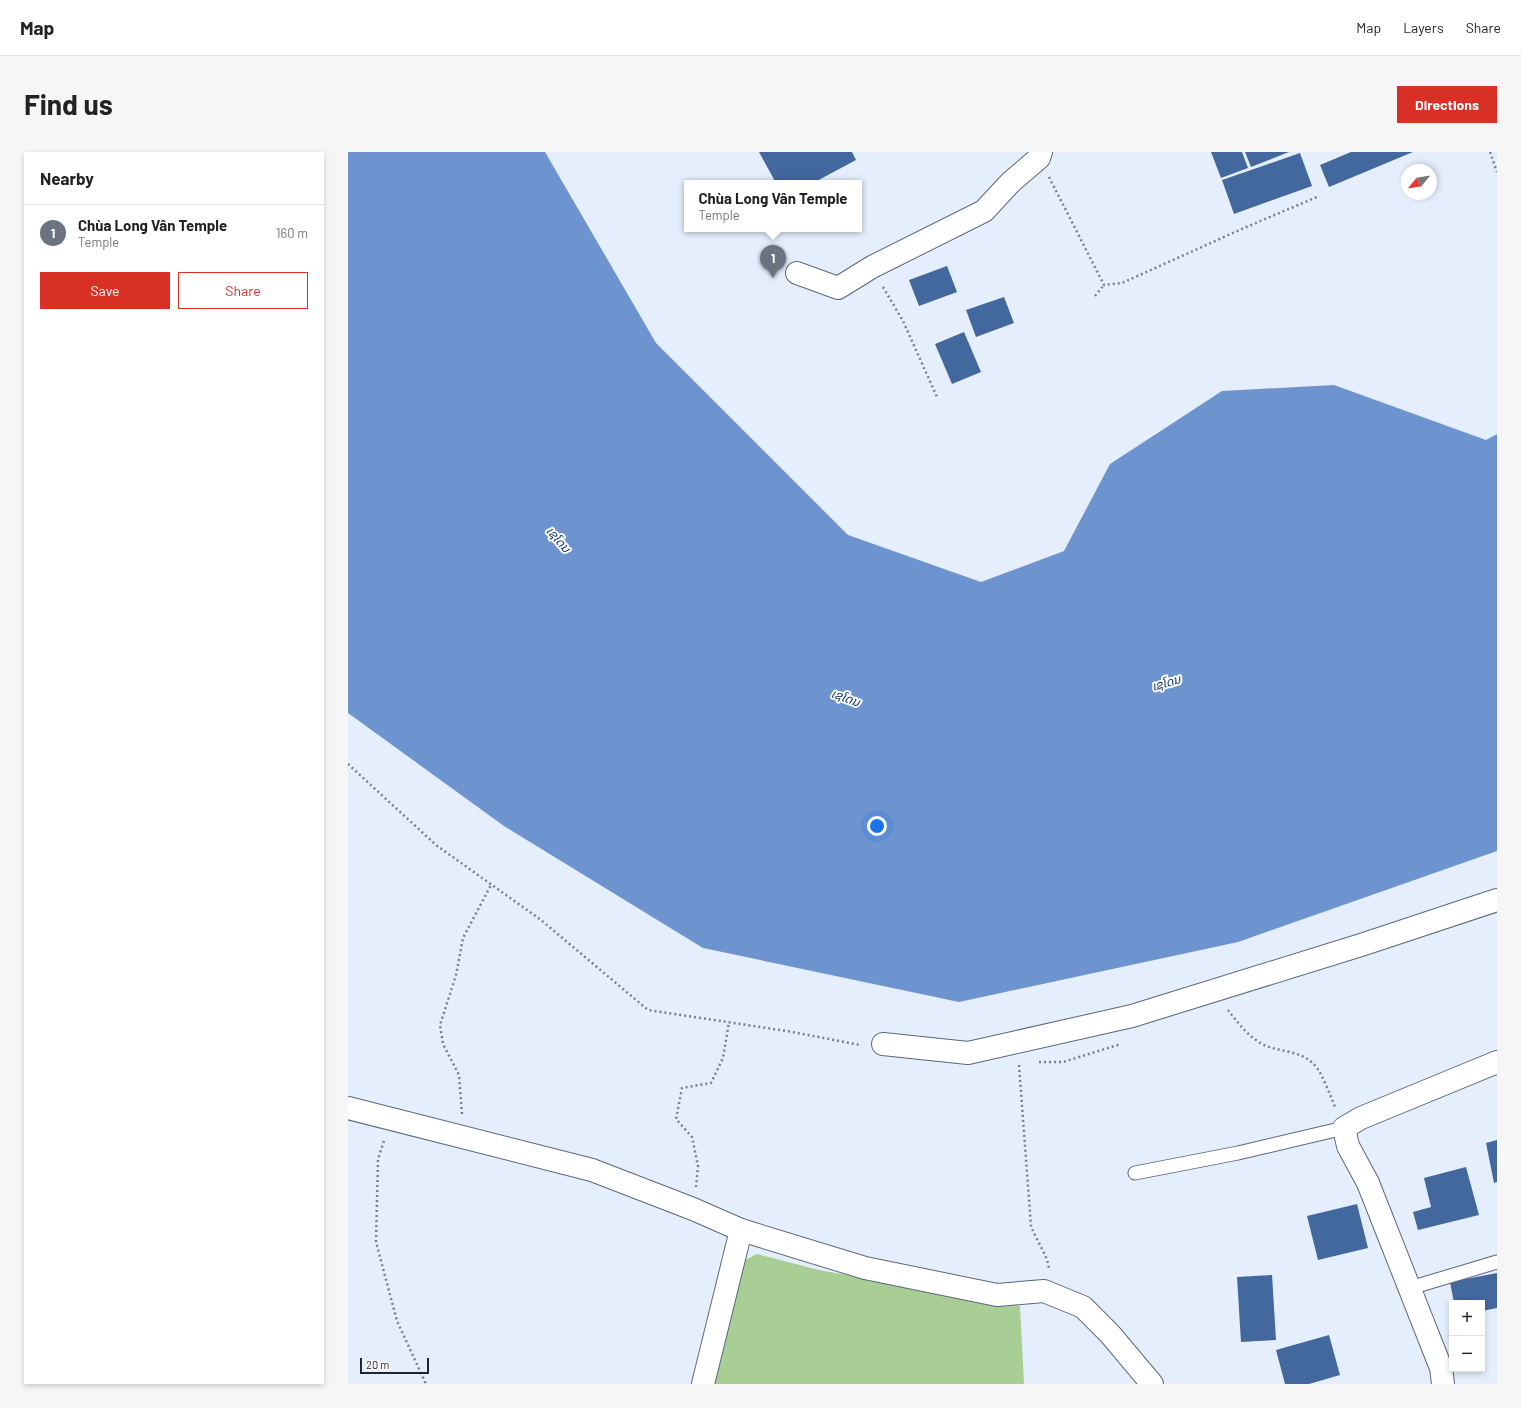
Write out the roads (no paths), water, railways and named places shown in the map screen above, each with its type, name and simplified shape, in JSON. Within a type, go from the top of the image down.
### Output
[{"type":"street","points":[[797,273],[838,288],[872,267],[984,211],[1011,182],[1040,155]]},
{"type":"street","points":[[872,1045],[968,1053],[1132,1016],[1361,945],[1497,900]]},
{"type":"street","points":[[1443,1384],[1441,1368],[1368,1183],[1348,1146],[1344,1128],[1361,1118],[1497,1062]]},
{"type":"street","points":[[348,1108],[592,1170],[693,1209],[741,1230],[865,1268],[997,1295],[1044,1291],[1083,1307],[1110,1334],[1152,1384]]},
{"type":"street","points":[[703,1384],[741,1230]]},
{"type":"lane","points":[[1135,1173],[1238,1153],[1344,1128]]},
{"type":"lane","points":[[1410,1288],[1497,1262]]},
{"type":"water","name":"ເຊໂດນ","points":[[348,152],[545,152],[656,343],[848,535],[981,582],[1064,551],[1110,464],[1222,391],[1334,385],[1486,440],[1497,434],[1497,851],[1238,942],[959,1002],[703,948],[504,826],[348,713]]},
{"type":"place","name":"Chùa Long Vân Temple","points":[[773,278]]}]
